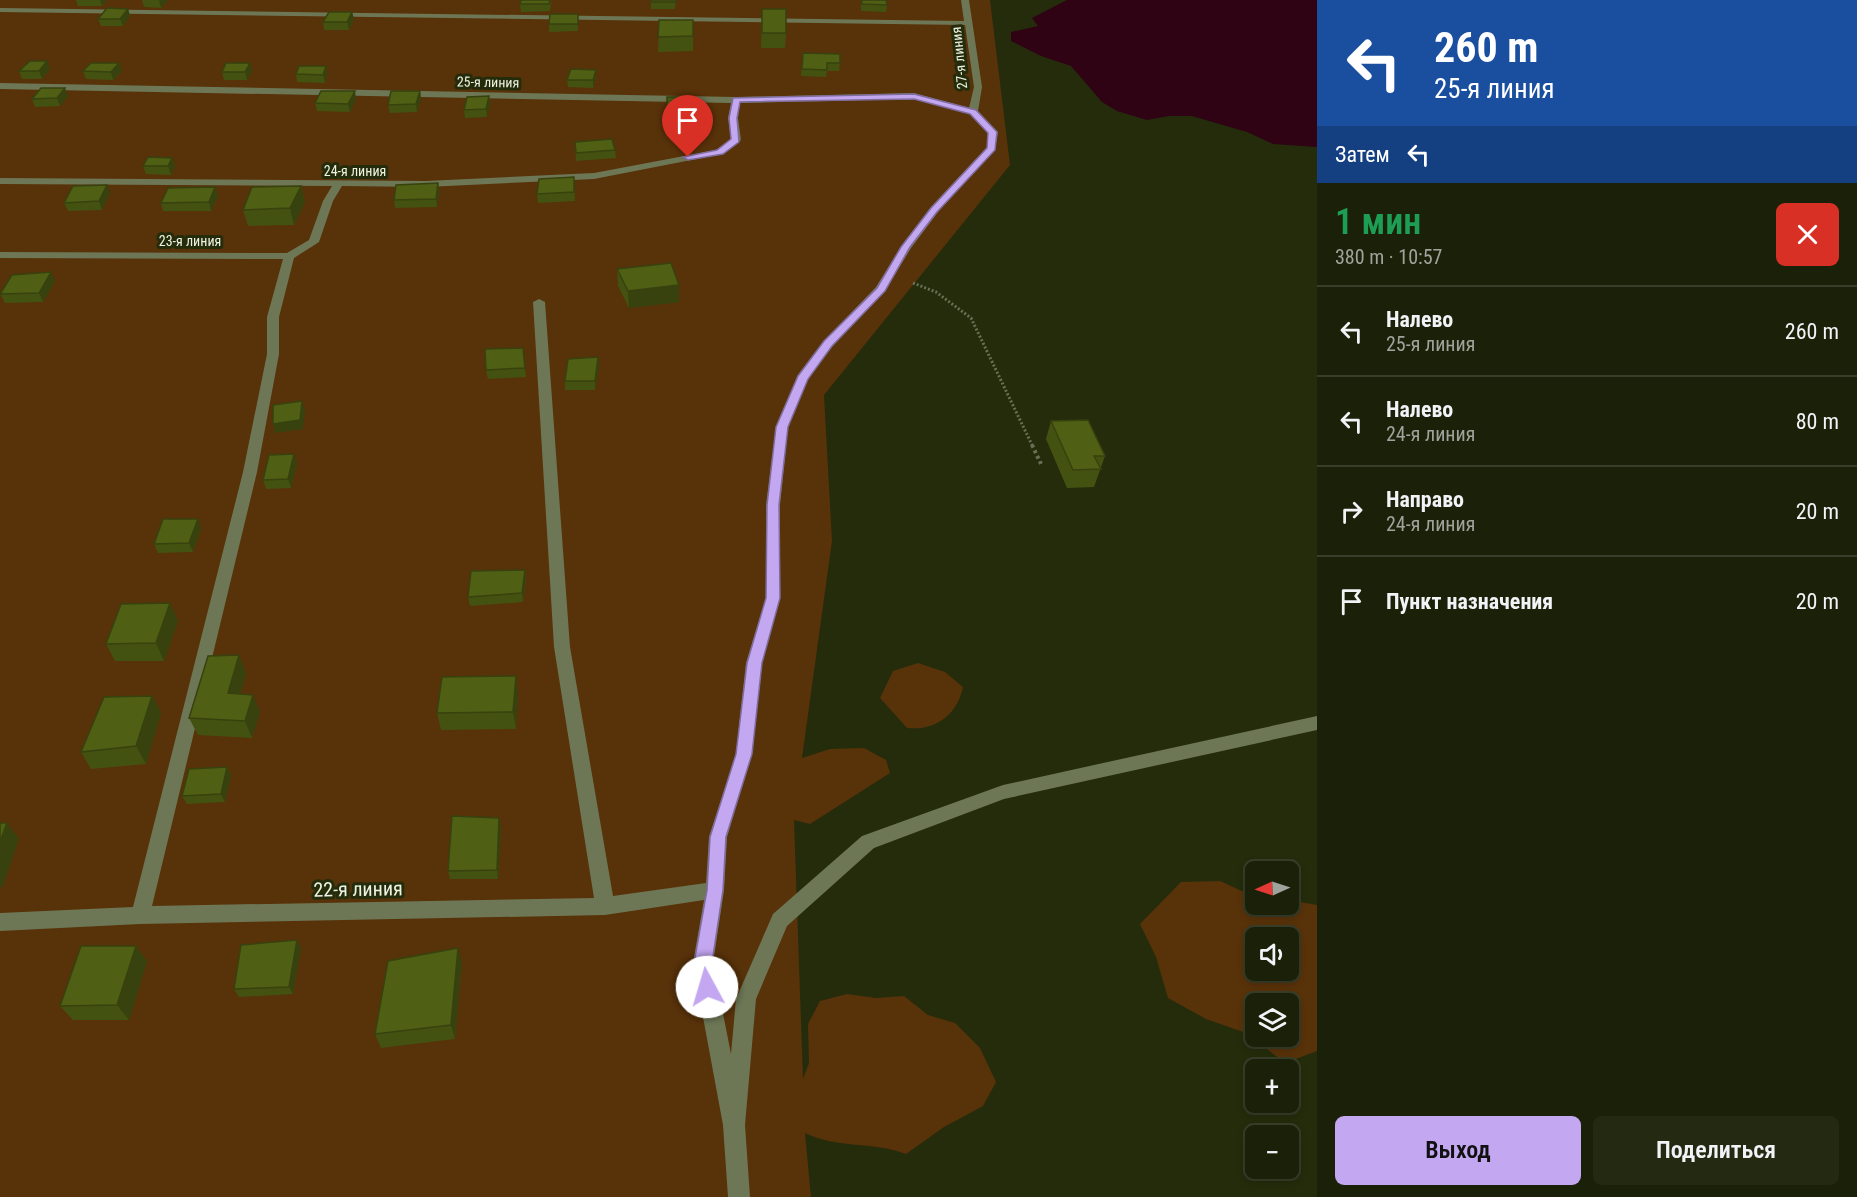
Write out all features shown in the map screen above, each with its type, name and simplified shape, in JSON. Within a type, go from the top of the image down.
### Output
[{"type":"street","name":"27-я линия","points":[[965,0],[978,87],[973,112]]},
{"type":"street","points":[[0,10],[887,20],[919,23],[969,23]]},
{"type":"street","name":"25-я линия","points":[[0,86],[736,100],[914,96],[973,112]]},
{"type":"street","name":"24-я линия","points":[[0,181],[338,185],[426,184],[594,176],[719,152],[736,140],[733,118],[736,100]]},
{"type":"street","points":[[739,1197],[734,1125],[703,963],[715,890],[718,837],[744,754],[754,663],[773,598],[773,505],[782,427],[802,378],[828,344],[882,289],[906,247],[934,210],[992,148],[993,132],[973,112]]},
{"type":"street","points":[[140,915],[250,472],[273,354],[273,317],[290,256],[314,242],[328,201],[338,185]]},
{"type":"street","name":"23-я линия","points":[[0,255],[290,256]]},
{"type":"street","points":[[539,302],[562,647],[605,906]]},
{"type":"street","points":[[734,1125],[746,999],[780,920],[868,842],[1003,792],[1317,723]]},
{"type":"street","name":"22-я линия","points":[[0,922],[140,915],[605,906],[715,890]]},
{"type":"path","points":[[890,274],[936,292],[971,318],[1042,466]]},
{"type":"shaded area","points":[[0,0],[990,0],[1010,165],[824,395],[832,541],[802,758],[830,749],[864,748],[886,760],[890,773],[810,824],[794,820],[803,1079],[809,1063],[808,1024],[820,1001],[847,994],[876,998],[904,996],[928,1015],[955,1023],[980,1048],[996,1082],[983,1106],[944,1127],[906,1154],[880,1147],[830,1141],[805,1133],[811,1197],[0,1197]]},
{"type":"shaded area","points":[[1067,0],[1317,0],[1317,147],[1273,144],[1247,132],[1192,116],[1169,116],[1147,120],[1117,111],[1102,102],[1071,66],[1041,56],[1011,41],[1011,32],[1038,26],[1032,18]]},
{"type":"shaded area","points":[[918,663],[945,672],[963,687],[956,706],[944,719],[927,727],[907,728],[880,698],[893,671]]},
{"type":"shaded area","points":[[1220,881],[1245,892],[1245,915],[1299,915],[1299,902],[1317,905],[1317,1051],[1296,1059],[1280,1059],[1264,1047],[1299,1047],[1299,993],[1245,993],[1245,1033],[1206,1019],[1168,998],[1156,957],[1140,924],[1181,882]]},
{"type":"building","points":[[521,0],[550,0],[549,4],[520,4]]},
{"type":"building","points":[[651,0],[676,0],[676,2],[651,2]]},
{"type":"building","points":[[862,0],[886,0],[887,5],[862,4]]},
{"type":"building","points":[[107,8],[128,9],[120,19],[98,19]]},
{"type":"building","points":[[762,9],[786,9],[786,33],[762,33]]},
{"type":"building","points":[[329,12],[352,12],[347,22],[323,22]]},
{"type":"building","points":[[550,14],[578,14],[578,24],[549,24]]},
{"type":"building","points":[[659,20],[693,20],[693,36],[658,37]]},
{"type":"building","points":[[803,53],[840,54],[840,63],[827,63],[827,70],[802,69]]},
{"type":"building","points":[[30,61],[47,61],[39,71],[19,71]]},
{"type":"building","points":[[91,63],[119,63],[111,72],[83,71]]},
{"type":"building","points":[[226,63],[250,63],[245,72],[222,72]]},
{"type":"building","points":[[299,66],[326,66],[323,75],[296,74]]},
{"type":"building","points":[[571,69],[596,70],[593,80],[567,80]]},
{"type":"building","points":[[41,88],[65,88],[57,98],[32,99]]},
{"type":"building","points":[[321,91],[355,91],[348,104],[315,103]]},
{"type":"building","points":[[391,91],[420,91],[416,104],[388,105]]},
{"type":"building","points":[[489,96],[486,109],[464,110],[467,97]]},
{"type":"building","points":[[667,97],[694,97],[693,109],[667,109]]},
{"type":"building","points":[[612,139],[615,150],[576,153],[575,142]]},
{"type":"building","points":[[148,157],[172,158],[168,166],[143,166]]},
{"type":"building","points":[[574,177],[574,192],[537,194],[539,179]]},
{"type":"building","points":[[438,183],[436,199],[394,200],[396,185]]},
{"type":"building","points":[[107,185],[99,201],[64,203],[73,186]]},
{"type":"building","points":[[301,186],[290,208],[243,210],[252,187]]},
{"type":"building","points":[[215,187],[209,202],[161,203],[168,188]]},
{"type":"building","points":[[671,263],[679,285],[628,291],[617,269]]},
{"type":"building","points":[[51,272],[39,293],[0,294],[12,275]]},
{"type":"building","points":[[523,348],[525,368],[486,370],[485,349]]},
{"type":"building","points":[[598,357],[595,381],[565,381],[568,359]]},
{"type":"building","points":[[302,401],[300,420],[273,424],[273,405]]},
{"type":"building","points":[[1088,420],[1105,456],[1094,456],[1101,469],[1073,470],[1051,421]]},
{"type":"building","points":[[294,454],[288,479],[263,480],[269,455]]},
{"type":"building","points":[[163,519],[198,519],[189,543],[154,544]]},
{"type":"building","points":[[525,570],[522,593],[468,597],[471,571]]},
{"type":"building","points":[[170,603],[156,643],[106,644],[121,604]]},
{"type":"building","points":[[239,655],[228,693],[253,695],[245,721],[189,718],[208,656]]},
{"type":"building","points":[[516,676],[513,712],[437,713],[442,677]]},
{"type":"building","points":[[152,696],[136,746],[81,752],[104,697]]},
{"type":"building","points":[[227,767],[221,794],[182,796],[189,769]]},
{"type":"building","points":[[452,816],[499,818],[497,870],[448,871]]},
{"type":"building","points":[[0,823],[7,823],[0,842]]},
{"type":"building","points":[[297,940],[289,987],[234,989],[241,945]]},
{"type":"building","points":[[81,946],[136,946],[117,1005],[60,1006]]},
{"type":"building","points":[[458,948],[451,1025],[375,1034],[388,961]]},
{"type":"route","points":[[688,157],[719,152],[736,140],[733,118],[736,100],[914,96],[973,112],[993,132],[992,148],[969,176],[934,210],[906,247],[882,289],[828,344],[802,378],[782,427],[773,505],[773,598],[754,663],[744,754],[718,837],[715,890],[703,963],[707,987]]}]
